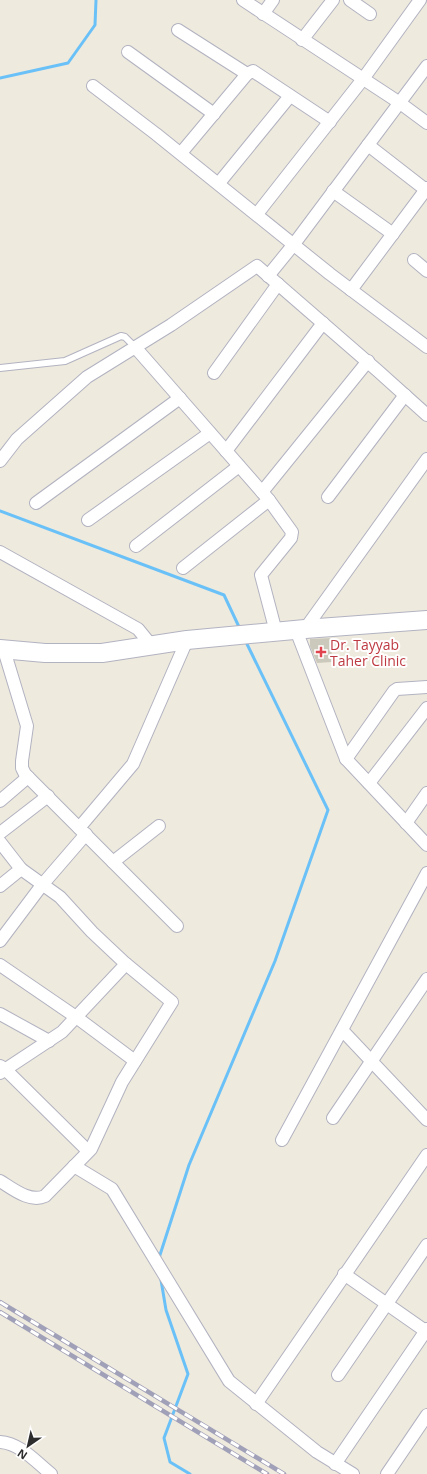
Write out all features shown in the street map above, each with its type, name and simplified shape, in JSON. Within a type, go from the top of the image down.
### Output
[{"type":"street","points":[[243,0],[400,103],[427,123]]},
{"type":"street","points":[[263,14],[273,0]]},
{"type":"street","points":[[302,40],[334,0]]},
{"type":"street","points":[[350,0],[370,14]]},
{"type":"street","points":[[257,214],[363,79],[420,0]]},
{"type":"street","points":[[178,30],[247,74]]},
{"type":"street","points":[[128,52],[214,114]]},
{"type":"street","points":[[268,276],[294,244],[427,66]]},
{"type":"street","points":[[181,153],[247,74],[253,71],[330,122]]},
{"type":"street","points":[[92,86],[181,153],[351,290],[427,347]]},
{"type":"street","points":[[219,183],[290,96]]},
{"type":"street","points":[[351,290],[426,189],[368,145]]},
{"type":"street","points":[[333,191],[393,234]]},
{"type":"street","points":[[414,260],[427,271]]},
{"type":"street","points":[[0,461],[17,439],[87,377],[171,325],[257,266],[368,361],[427,415]]},
{"type":"street","points":[[214,374],[278,284]]},
{"type":"street","points":[[226,451],[323,323]]},
{"type":"street","points":[[135,347],[266,496],[293,534],[261,575],[268,632]]},
{"type":"street","points":[[183,568],[266,496],[368,361]]},
{"type":"street","points":[[328,497],[405,395]]},
{"type":"street","points":[[36,504],[180,398]]},
{"type":"street","points":[[88,520],[210,433]]},
{"type":"street","points":[[300,629],[427,459]]},
{"type":"street","points":[[136,546],[239,466]]},
{"type":"street","points":[[0,552],[138,629],[151,645]]},
{"type":"street","points":[[177,926],[28,777],[22,768],[28,726],[2,649],[45,653],[102,653],[187,640],[300,629],[427,620]]},
{"type":"street","points":[[300,629],[346,759],[427,845]]},
{"type":"street","points":[[0,941],[133,764],[187,640]]},
{"type":"street","points":[[346,759],[394,691],[397,689],[427,687]]},
{"type":"street","points":[[369,783],[427,708]]},
{"type":"street","points":[[0,801],[28,777]]},
{"type":"street","points":[[406,823],[427,794]]},
{"type":"street","points":[[0,833],[48,796]]},
{"type":"street","points":[[113,862],[159,826]]},
{"type":"street","points":[[0,842],[21,869],[60,897],[92,932],[126,964],[172,1002],[122,1082],[88,1152],[45,1196],[40,1198],[29,1197],[0,1181]]},
{"type":"street","points":[[0,886],[21,869]]},
{"type":"street","points":[[282,1140],[427,873]]},
{"type":"street","points":[[88,1152],[2,1069],[62,1032],[126,964]]},
{"type":"street","points":[[0,965],[76,1017],[135,1061]]},
{"type":"street","points":[[333,1118],[427,979]]},
{"type":"street","points":[[0,1014],[49,1041]]},
{"type":"street","points":[[342,1030],[427,1120]]},
{"type":"street","points":[[256,1404],[427,1155]]},
{"type":"street","points":[[74,1166],[112,1189],[224,1375],[236,1388],[317,1452],[353,1474]]},
{"type":"street","points":[[338,1375],[427,1245]]},
{"type":"street","points":[[335,1464],[427,1331],[344,1274]]},
{"type":"street","points":[[386,1474],[427,1414]]},
{"type":"street","points":[[0,1442],[11,1444],[26,1452],[51,1474]]},
{"type":"lane","points":[[0,368],[65,361],[121,336],[126,337],[135,347]]},
{"type":"building","points":[[331,638],[332,662],[317,663],[310,646],[310,639]]},
{"type":"waterway","points":[[0,78],[68,63],[95,25],[96,0]]},
{"type":"waterway","points":[[0,511],[224,595],[240,629]]},
{"type":"waterway","points":[[159,1258],[189,1165],[275,961],[328,810],[245,640]]},
{"type":"waterway","points":[[161,1280],[166,1310],[188,1374],[164,1438],[170,1462],[190,1474]]},
{"type":"railway","points":[[0,1302],[284,1474]]},
{"type":"railway","points":[[0,1312],[267,1474]]},
{"type":"place","name":"Dr. Tayyab Taher Clinic","points":[[321,652]]}]
